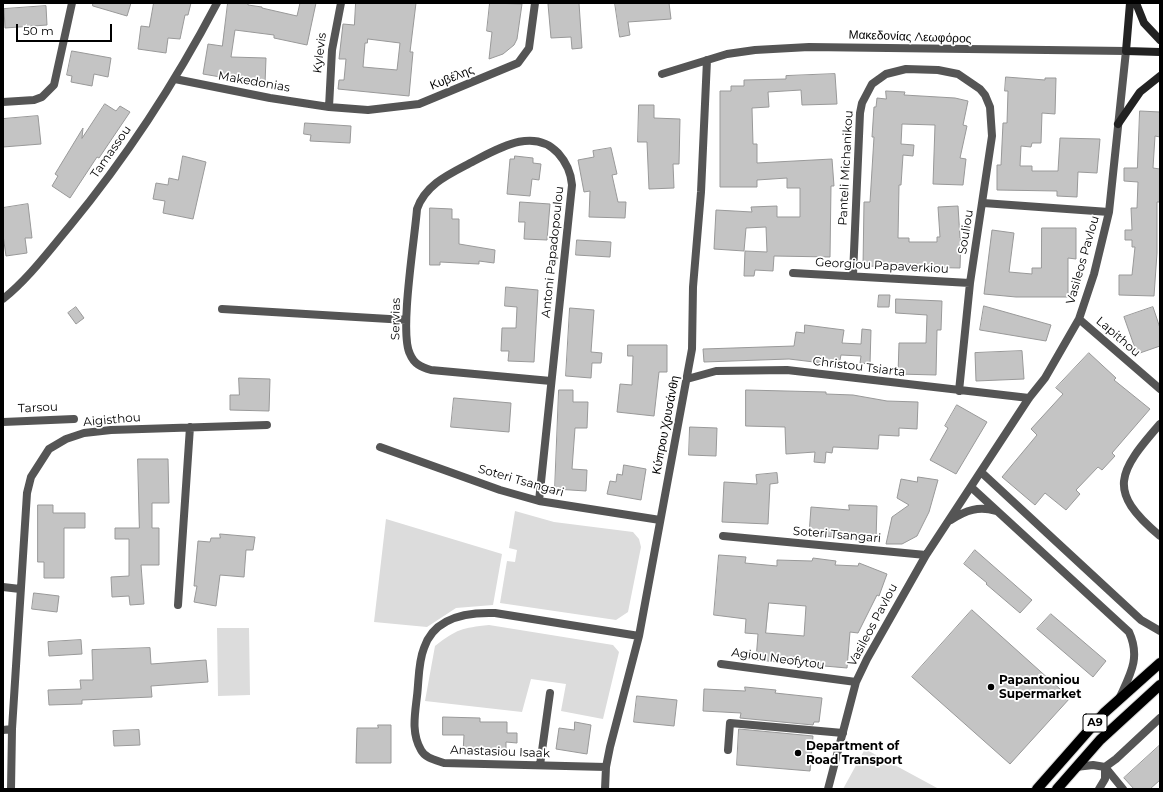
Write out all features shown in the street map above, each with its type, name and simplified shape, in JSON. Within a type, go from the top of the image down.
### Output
[{"type":"main road","points":[[1126,51],[1130,3]]},
{"type":"main road","points":[[1136,3],[1144,23],[1160,40]]},
{"type":"main road","name":"Μακεδονίας Λεωφόρος","points":[[1126,51],[1160,52]]},
{"type":"main road","points":[[1118,124],[1140,92],[1160,76]]},
{"type":"main road","name":"A9","points":[[1037,789],[1082,737],[1118,700],[1160,663]]},
{"type":"main road","name":"A9","points":[[1057,789],[1100,740],[1160,685]]},
{"type":"street","points":[[3,102],[34,100],[42,97],[54,86],[72,3]]},
{"type":"street","name":"Tamassou","points":[[3,299],[32,271],[97,193],[175,79],[217,3]]},
{"type":"street","name":"Kylevis","points":[[329,107],[332,50],[341,3]]},
{"type":"street","name":"Κυβέλης","points":[[329,107],[368,110],[419,104],[510,68],[518,63],[529,48],[535,3]]},
{"type":"street","name":"Μακεδονίας Λεωφόρος","points":[[662,74],[707,60],[756,50],[809,47],[1126,51]]},
{"type":"street","name":"Vasileos Pavlou","points":[[828,789],[856,682],[883,629],[926,555],[1029,398],[1045,378],[1079,319],[1094,274],[1109,212],[1126,51]]},
{"type":"street","name":"Κύπρου Χρυσάνθη","points":[[606,789],[606,767],[639,636],[692,348],[693,287],[701,192],[707,60]]},
{"type":"street","name":"Panteli Michanikou","points":[[853,275],[860,113],[866,92],[872,84],[886,74],[896,71],[917,69],[938,70],[958,74],[974,83],[985,95],[990,106],[992,136],[983,203]]},
{"type":"street","name":"Makedonias","points":[[175,79],[270,98],[329,107]]},
{"type":"street","name":"Antoni Papadopoulou","points":[[417,209],[424,193],[441,179],[499,148],[512,144],[536,141],[554,149],[569,167],[572,185],[539,501]]},
{"type":"street","name":"Souliou","points":[[959,391],[970,283],[983,203],[1109,212]]},
{"type":"street","name":"Servias","points":[[417,209],[406,320],[409,352],[413,360],[420,366],[431,370],[551,381]]},
{"type":"street","name":"Georgiou Papaverkiou","points":[[793,274],[853,275],[970,283]]},
{"type":"street","points":[[222,309],[406,320]]},
{"type":"street","name":"Lapithou","points":[[1079,319],[1160,389]]},
{"type":"street","name":"Christou Tsiarta","points":[[687,379],[716,371],[787,370],[1029,398]]},
{"type":"street","name":"Tarsou","points":[[3,422],[74,418]]},
{"type":"street","points":[[1160,424],[1130,461],[1126,469],[1124,486],[1130,505],[1140,520],[1160,536]]},
{"type":"street","name":"Aigisthou","points":[[11,789],[12,729],[27,493],[31,477],[49,449],[66,439],[84,433],[111,430],[267,425]]},
{"type":"street","points":[[178,605],[190,427]]},
{"type":"street","name":"Soteri Tsangari","points":[[380,447],[500,490],[539,501],[660,520]]},
{"type":"street","points":[[981,472],[1141,620],[1160,631]]},
{"type":"street","points":[[971,487],[1129,632],[1134,647],[1134,667],[1118,700]]},
{"type":"street","points":[[948,521],[972,509],[988,508],[997,511]]},
{"type":"street","name":"Soteri Tsangari","points":[[723,536],[926,555]]},
{"type":"street","points":[[3,588],[20,589]]},
{"type":"street","name":"Anastasiou Isaak","points":[[606,767],[444,762],[432,759],[421,751],[416,738],[414,723],[421,659],[424,646],[436,629],[454,617],[475,612],[495,613],[639,636]]},
{"type":"street","name":"Agiou Neofytou","points":[[721,664],[856,682]]},
{"type":"street","points":[[540,766],[550,693]]},
{"type":"street","points":[[1105,767],[1122,754],[1160,718]]},
{"type":"street","points":[[728,750],[730,723],[843,733]]},
{"type":"street","points":[[3,730],[12,729]]},
{"type":"street","points":[[1076,767],[1093,765],[1105,767],[1122,789]]},
{"type":"street","points":[[1099,789],[1105,779],[1105,767]]},
{"type":"shaded area","points":[[515,511],[554,522],[633,532],[639,539],[641,547],[628,612],[616,620],[500,603],[507,561],[515,562],[517,550],[509,548]]},
{"type":"shaded area","points":[[386,519],[502,554],[493,605],[456,608],[427,627],[374,622]]},
{"type":"shaded area","points":[[489,625],[613,645],[619,652],[603,719],[561,711],[566,684],[531,679],[522,712],[425,701],[435,646],[460,630]]},
{"type":"shaded area","points":[[217,628],[249,628],[250,695],[218,696]]},
{"type":"shaded area","points":[[865,749],[939,789],[843,789]]},
{"type":"building","points":[[93,3],[131,3],[127,16],[93,6]]},
{"type":"building","points":[[154,3],[191,3],[188,15],[185,15],[180,39],[168,38],[166,53],[138,49],[141,26],[149,27]]},
{"type":"building","points":[[228,3],[248,3],[248,5],[297,16],[300,3],[316,3],[307,45],[274,38],[274,35],[235,30],[231,57],[266,58],[265,84],[238,83],[238,80],[203,74],[208,44],[222,46]]},
{"type":"building","points":[[356,3],[416,3],[410,52],[413,52],[409,96],[338,89],[339,80],[344,80],[346,59],[339,59],[343,24],[354,25]],"holes":[[[368,39],[400,43],[397,70],[363,67],[365,43],[367,43]]]},
{"type":"building","points":[[490,3],[522,4],[517,39],[514,45],[503,54],[489,59],[492,32],[487,31]]},
{"type":"building","points":[[579,3],[582,48],[572,49],[571,37],[551,38],[548,4]]},
{"type":"building","points":[[615,3],[669,3],[671,19],[628,22],[630,35],[620,37]]},
{"type":"building","points":[[46,6],[47,25],[5,28],[4,9]]},
{"type":"building","points":[[72,51],[111,58],[108,77],[94,74],[92,86],[71,82],[72,76],[67,75]]},
{"type":"building","points":[[835,74],[837,104],[802,105],[801,90],[768,92],[769,107],[752,108],[753,144],[757,144],[757,163],[832,159],[834,186],[831,186],[830,257],[774,256],[773,271],[755,270],[754,276],[744,276],[745,251],[767,252],[766,227],[746,228],[744,251],[714,249],[716,210],[752,212],[751,207],[777,206],[777,217],[800,217],[800,188],[787,188],[787,178],[757,180],[757,187],[720,187],[720,91],[731,91],[731,86],[744,86],[744,80],[786,79],[786,76]]},
{"type":"building","points":[[1006,77],[1045,80],[1045,78],[1056,78],[1055,114],[1042,113],[1041,143],[1032,143],[1031,147],[1021,146],[1020,166],[1032,166],[1032,171],[1058,171],[1060,138],[1100,139],[1097,173],[1078,172],[1077,197],[1057,196],[1057,191],[997,190],[997,165],[1001,165],[1003,123],[1007,123],[1008,91],[1005,91]]},
{"type":"building","points":[[886,91],[905,92],[904,95],[955,98],[968,101],[963,125],[967,126],[960,158],[966,159],[963,185],[933,184],[935,125],[902,124],[901,144],[914,145],[913,156],[903,155],[901,185],[899,185],[898,238],[909,238],[909,242],[937,242],[937,237],[940,237],[938,207],[958,206],[961,238],[960,268],[863,266],[864,202],[870,202],[874,137],[872,137],[874,107],[876,107],[877,98],[886,99]]},
{"type":"building","points":[[105,104],[116,111],[120,106],[130,112],[99,158],[97,157],[70,198],[52,186],[58,176],[55,174],[83,128],[82,138]]},
{"type":"building","points":[[639,105],[654,105],[654,118],[680,119],[679,164],[673,164],[674,188],[649,189],[647,142],[638,142]]},
{"type":"building","points":[[1140,111],[1160,112],[1160,137],[1155,136],[1153,168],[1160,169],[1160,202],[1157,202],[1157,253],[1154,296],[1119,295],[1119,275],[1132,275],[1135,247],[1132,247],[1132,240],[1125,240],[1125,230],[1132,230],[1131,208],[1137,208],[1138,182],[1124,181],[1124,168],[1137,168]]},
{"type":"building","points":[[38,116],[41,144],[3,147],[3,119]]},
{"type":"building","points":[[305,123],[351,126],[350,143],[310,141],[311,135],[304,134]]},
{"type":"building","points":[[611,148],[617,174],[612,175],[618,202],[626,202],[625,218],[589,217],[590,191],[584,192],[578,160],[594,157],[593,151]]},
{"type":"building","points":[[183,156],[206,162],[193,219],[163,213],[165,201],[153,199],[156,183],[168,185],[169,178],[178,180]]},
{"type":"building","points":[[515,156],[533,158],[533,163],[541,164],[539,180],[532,179],[530,196],[507,194],[510,159],[514,159]]},
{"type":"building","points":[[520,202],[550,204],[547,240],[524,239],[525,222],[519,222]]},
{"type":"building","points":[[28,204],[32,238],[25,238],[27,253],[6,256],[3,235],[3,208]]},
{"type":"building","points":[[430,208],[452,209],[452,219],[459,219],[459,244],[495,250],[494,263],[479,261],[479,264],[440,262],[440,265],[430,265]]},
{"type":"building","points":[[1042,228],[1076,228],[1076,259],[1068,258],[1068,297],[1016,297],[984,294],[992,230],[1014,233],[1009,272],[1032,274],[1032,268],[1041,268]]},
{"type":"building","points":[[577,240],[611,242],[610,257],[576,255]]},
{"type":"building","points":[[506,287],[538,290],[534,362],[508,361],[509,351],[501,351],[502,328],[516,328],[517,307],[505,306]]},
{"type":"building","points":[[879,295],[890,295],[889,307],[878,307]]},
{"type":"building","points":[[896,299],[942,301],[941,330],[937,330],[936,375],[898,374],[899,343],[926,343],[927,315],[896,313]]},
{"type":"building","points":[[984,306],[1051,325],[1046,341],[980,330]]},
{"type":"building","points":[[76,307],[84,318],[76,324],[68,313]]},
{"type":"building","points":[[1153,307],[1160,328],[1160,346],[1137,354],[1124,317]]},
{"type":"building","points":[[570,308],[594,310],[591,352],[602,353],[601,363],[592,363],[591,378],[566,376]]},
{"type":"building","points":[[805,325],[844,330],[842,343],[861,344],[862,329],[871,330],[870,364],[860,363],[861,356],[841,355],[839,365],[789,359],[704,362],[703,349],[794,346],[796,332],[804,333]]},
{"type":"building","points":[[628,345],[667,345],[667,372],[659,372],[654,416],[617,412],[620,384],[632,385],[633,356],[628,356]]},
{"type":"building","points":[[1022,351],[1024,379],[976,381],[975,353]]},
{"type":"building","points":[[1089,353],[1116,378],[1114,380],[1150,409],[1112,453],[1115,456],[1102,470],[1098,467],[1076,490],[1080,494],[1066,510],[1045,493],[1035,505],[1002,477],[1037,435],[1031,429],[1063,394],[1056,388]]},
{"type":"building","points":[[239,378],[270,379],[269,411],[230,410],[230,395],[239,395]]},
{"type":"building","points":[[559,390],[573,390],[573,402],[588,402],[587,428],[575,428],[572,469],[587,470],[586,491],[555,489]]},
{"type":"building","points":[[746,390],[826,392],[826,394],[853,395],[887,401],[918,402],[917,429],[899,428],[899,436],[879,435],[878,449],[833,447],[832,453],[826,452],[825,463],[814,462],[815,452],[786,454],[785,427],[746,426]]},
{"type":"building","points":[[454,398],[511,403],[509,432],[451,427]]},
{"type":"building","points":[[957,405],[987,422],[956,474],[930,460],[948,428],[945,426]]},
{"type":"building","points":[[690,427],[717,428],[716,456],[689,455]]},
{"type":"building","points":[[138,459],[168,459],[169,503],[152,503],[152,528],[159,528],[159,565],[141,565],[144,604],[130,605],[129,596],[112,597],[111,577],[129,576],[129,539],[115,539],[115,528],[139,528]]},
{"type":"building","points":[[624,465],[646,469],[641,500],[607,494],[610,481],[616,482],[617,474],[622,475]]},
{"type":"building","points":[[777,473],[778,483],[770,484],[768,524],[722,522],[724,482],[757,484],[756,475]]},
{"type":"building","points":[[918,477],[938,480],[929,512],[917,536],[902,544],[886,544],[892,517],[909,505],[897,498],[901,479],[917,482]]},
{"type":"building","points":[[38,505],[53,505],[53,513],[85,513],[85,528],[64,528],[64,578],[44,578],[44,562],[38,562]]},
{"type":"building","points":[[849,505],[877,506],[876,540],[809,535],[811,507],[849,510]]},
{"type":"building","points":[[220,534],[255,537],[253,550],[246,550],[244,577],[220,575],[216,606],[194,602],[197,586],[194,586],[198,541],[210,542],[211,538],[220,538]]},
{"type":"building","points":[[975,550],[1032,600],[1020,613],[964,564]]},
{"type":"building","points":[[719,555],[746,557],[745,563],[777,566],[777,560],[812,561],[813,558],[836,561],[835,565],[858,566],[859,563],[887,574],[879,596],[877,595],[858,633],[850,632],[847,668],[756,660],[758,634],[745,633],[746,619],[714,615]],"holes":[[[769,603],[806,606],[804,636],[766,633]]]},
{"type":"building","points":[[34,593],[59,596],[57,612],[32,609]]},
{"type":"building","name":"Papantoniou Supermarket","points":[[972,610],[1070,698],[1010,764],[912,677]]},
{"type":"building","points":[[1051,614],[1106,661],[1093,677],[1037,629]]},
{"type":"building","points":[[81,640],[82,654],[49,656],[48,642]]},
{"type":"building","points":[[150,648],[151,664],[206,660],[208,682],[151,686],[152,697],[82,700],[82,704],[49,705],[48,690],[81,689],[80,680],[93,680],[92,650]]},
{"type":"building","points":[[745,687],[776,690],[775,693],[822,698],[819,722],[814,722],[813,725],[740,718],[741,713],[703,711],[704,689],[745,691]]},
{"type":"building","points":[[637,696],[677,700],[674,726],[634,722]]},
{"type":"building","points":[[443,717],[480,718],[480,722],[507,722],[507,733],[517,733],[517,743],[506,742],[506,754],[463,753],[464,735],[443,735]]},
{"type":"building","points":[[575,722],[591,725],[587,754],[556,749],[559,728],[574,730]]},
{"type":"building","points":[[378,725],[391,725],[391,763],[356,763],[357,728],[378,728]]},
{"type":"building","points":[[739,729],[813,736],[810,771],[737,765]]},
{"type":"building","points":[[139,730],[140,745],[114,746],[113,731]]},
{"type":"building","points":[[1160,745],[1160,780],[1150,789],[1134,789],[1124,778]]},
{"type":"place","name":"Papantoniou Supermarket","points":[[991,687]]},
{"type":"place","name":"Department of Road Transport","points":[[798,753]]}]
